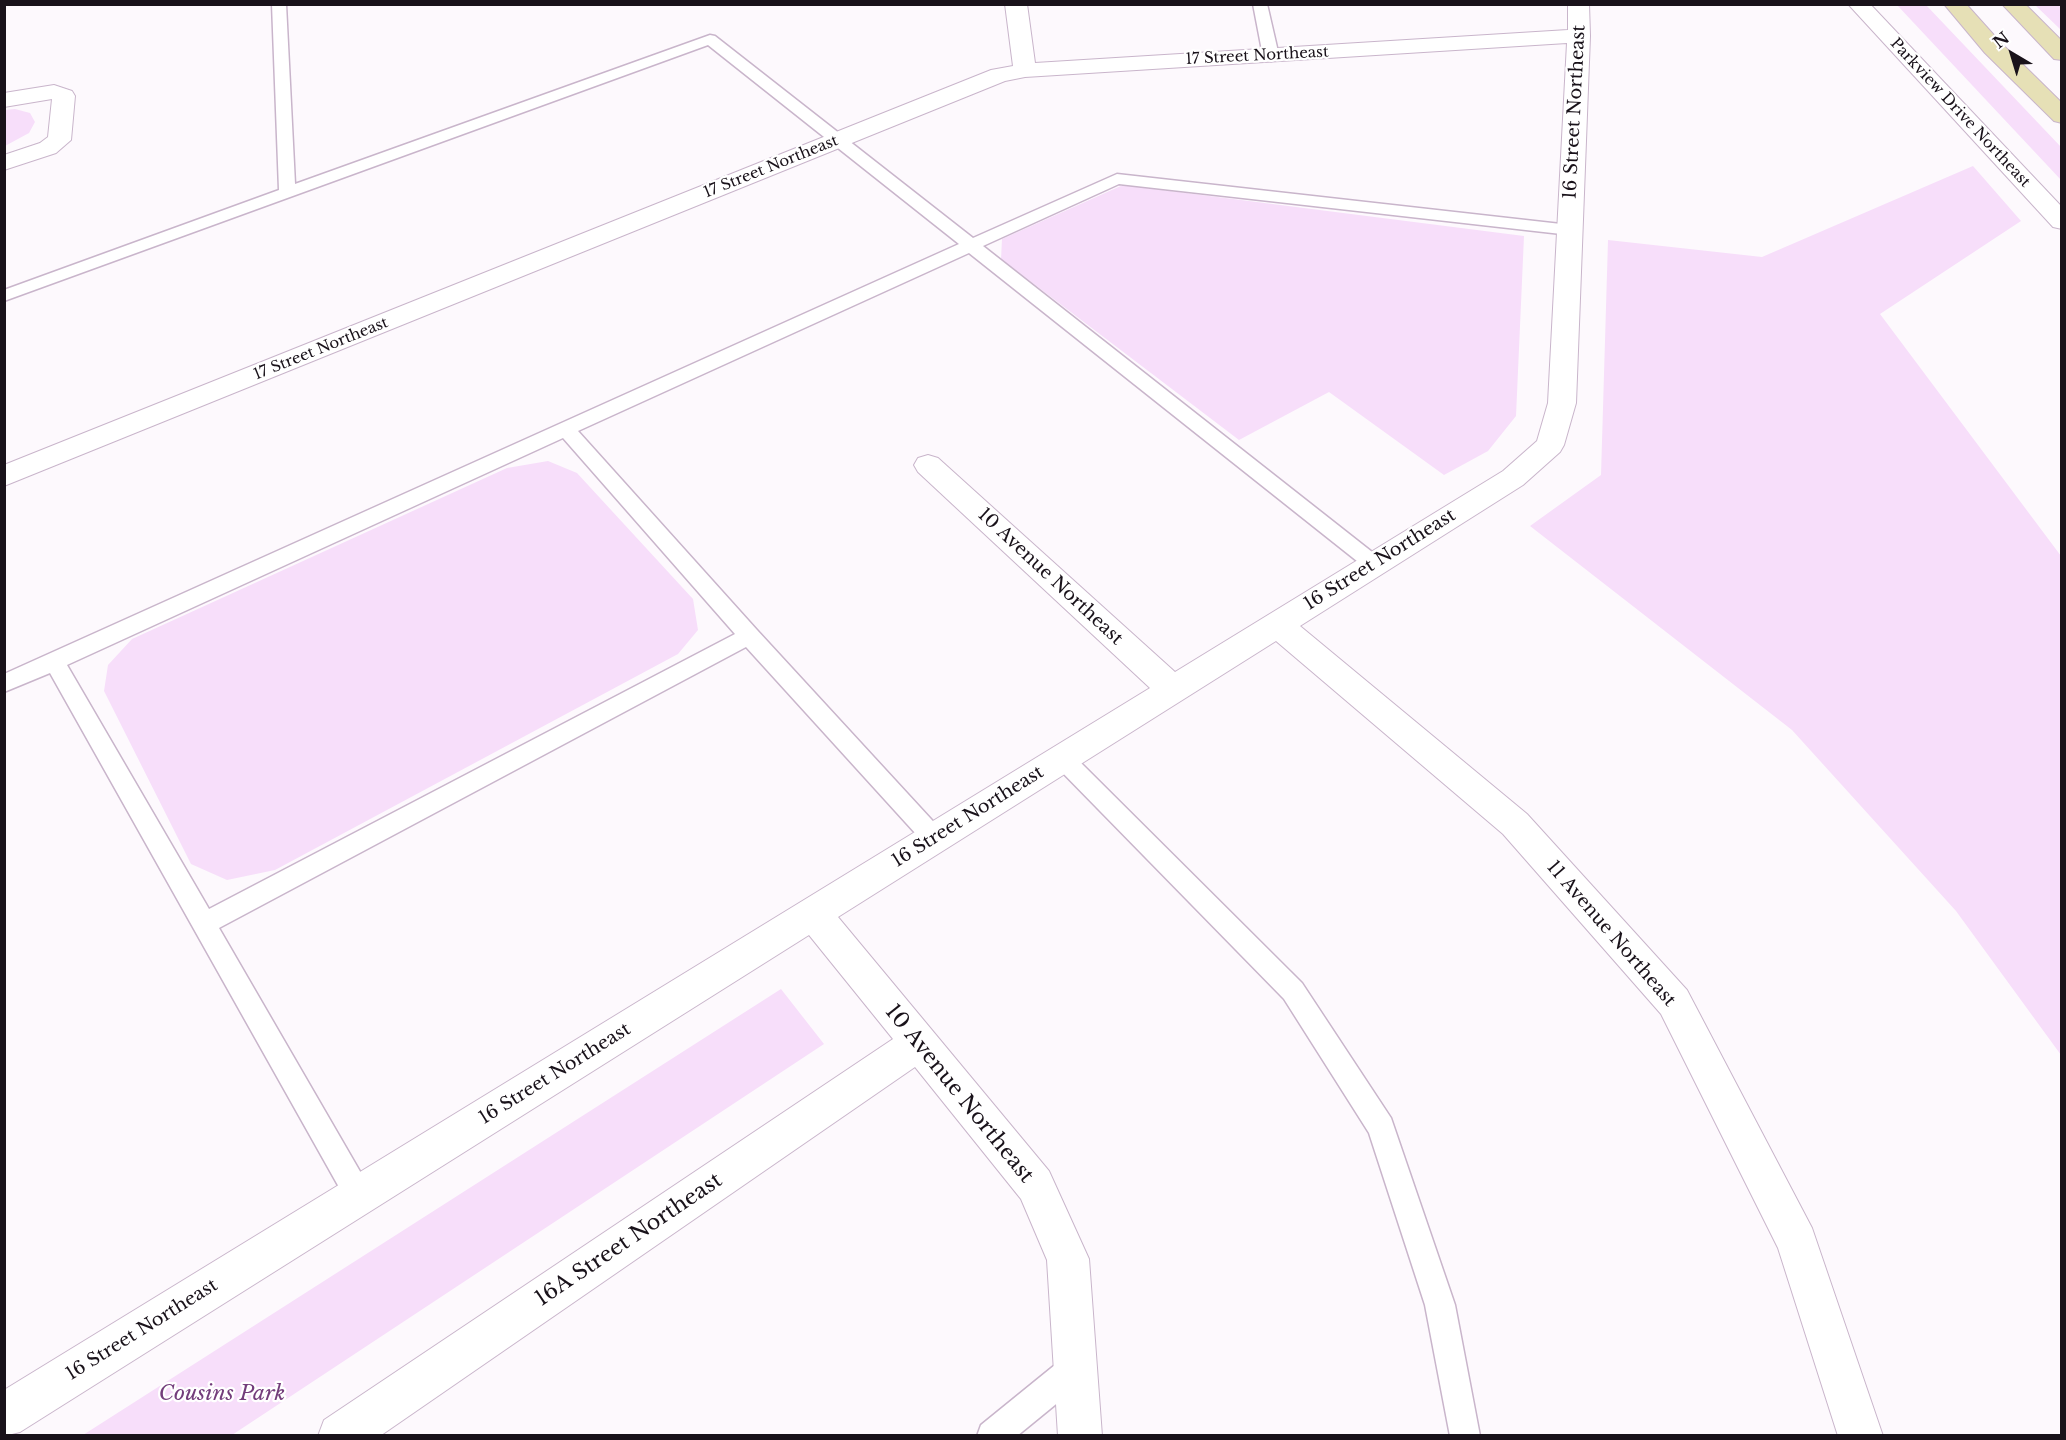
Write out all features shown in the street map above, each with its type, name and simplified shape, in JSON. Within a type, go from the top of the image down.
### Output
[{"type":"main road","points":[[1954,4],[1993,48],[2061,116]]},
{"type":"main road","points":[[2012,4],[2061,54]]},
{"type":"street","points":[[1016,4],[1025,70]]},
{"type":"street","name":"Parkview Drive Northeast","points":[[1858,4],[1927,75],[2061,222]]},
{"type":"street","name":"17 Street Northeast","points":[[4,476],[999,75],[1025,70],[1271,56],[1578,20]]},
{"type":"street","name":"16 Street Northeast","points":[[4,1416],[1513,477],[1550,445],[1562,403],[1578,20]]},
{"type":"street","points":[[4,100],[54,93],[64,96],[59,140],[48,148],[4,163]]},
{"type":"street","name":"10 Avenue Northeast","points":[[928,465],[1172,689]]},
{"type":"street","name":"11 Avenue Northeast","points":[[1277,624],[1515,824],[1674,1002],[1797,1242],[1861,1436]]},
{"type":"street","name":"10 Avenue Northeast","points":[[813,913],[1035,1185],[1068,1259],[1080,1436]]},
{"type":"street","name":"16A Street Northeast","points":[[340,1436],[918,1044]]},
{"type":"lane","points":[[279,4],[286,194]]},
{"type":"lane","points":[[1260,4],[1271,56]]},
{"type":"lane","points":[[4,296],[710,39],[1374,564]]},
{"type":"lane","points":[[4,684],[1118,179],[1570,230]]},
{"type":"lane","points":[[566,430],[748,636],[934,838]]},
{"type":"lane","points":[[204,924],[748,636]]},
{"type":"lane","points":[[54,661],[360,1196]]},
{"type":"lane","points":[[1062,758],[1293,991],[1381,1127],[1440,1305],[1465,1436]]},
{"type":"lane","points":[[992,1436],[1077,1367]]},
{"type":"green space","points":[[1897,5],[1926,5],[2061,147],[2061,180]]},
{"type":"green space","points":[[2035,5],[2061,5],[2061,30]]},
{"type":"green space","points":[[15,109],[30,113],[35,122],[29,133],[5,146],[5,110]]},
{"type":"green space","points":[[1973,166],[2021,221],[1880,314],[2061,556],[2061,1055],[1956,911],[1792,730],[1530,526],[1601,475],[1608,240],[1762,257]]},
{"type":"green space","points":[[1123,185],[1524,236],[1516,416],[1488,451],[1444,475],[1329,392],[1239,440],[1001,259],[1002,239]]},
{"type":"green space","points":[[548,461],[577,473],[693,599],[698,630],[678,654],[275,870],[227,880],[191,864],[104,691],[108,665],[132,639],[507,468]]},
{"type":"green space","name":"Cousins Park","points":[[781,989],[824,1044],[232,1435],[83,1435]]}]
